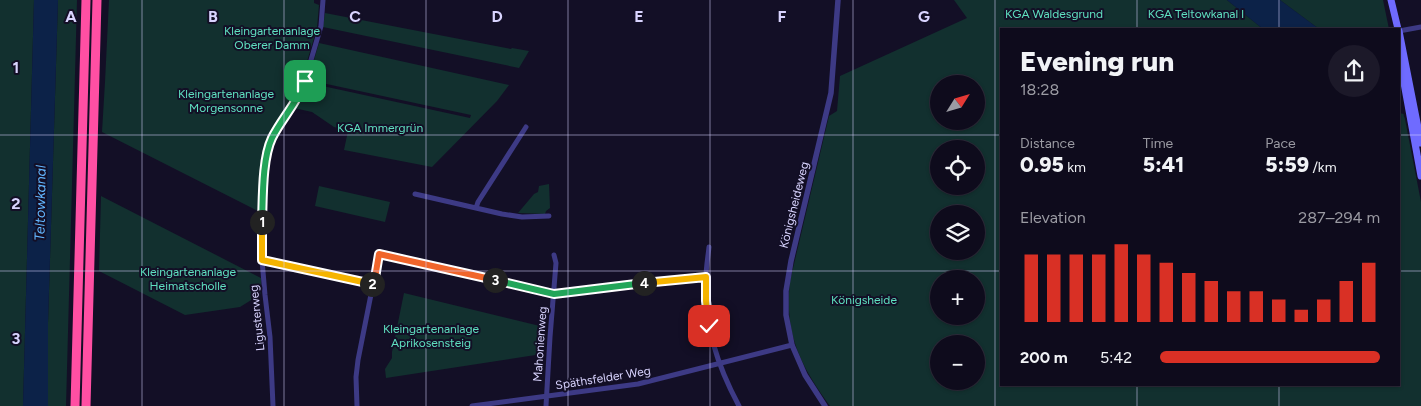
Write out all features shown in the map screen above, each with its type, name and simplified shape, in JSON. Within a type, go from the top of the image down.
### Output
[{"type":"highway","points":[[75,406],[86,0]]},
{"type":"highway","points":[[86,406],[97,0]]},
{"type":"main road","points":[[1391,0],[1398,28]]},
{"type":"main road","points":[[1400,53],[1418,138],[1421,176]]},
{"type":"street","name":"Ligusterweg","points":[[273,406],[270,337],[262,260],[263,188],[268,148],[273,136],[300,94],[321,26],[323,0]]},
{"type":"street","name":"Königsheideweg","points":[[825,406],[805,375],[792,345],[786,315],[787,282],[790,261],[831,94],[838,0]]},
{"type":"street","points":[[1400,32],[1421,27]]},
{"type":"street","points":[[476,208],[526,127]]},
{"type":"street","points":[[415,194],[502,214],[522,217],[549,216]]},
{"type":"street","points":[[709,247],[706,277],[709,326],[719,364],[739,406]]},
{"type":"street","points":[[356,406],[356,377],[379,254],[554,294],[706,277]]},
{"type":"street","name":"Mahonienweg","points":[[546,406],[556,263],[554,254]]},
{"type":"street","points":[[262,260],[374,284]]},
{"type":"street","name":"Späthsfelder Weg","points":[[472,406],[638,384],[792,345]]},
{"type":"green space","points":[[0,0],[34,0],[23,406],[0,406]]},
{"type":"green space","points":[[58,0],[77,0],[66,406],[48,406],[48,323]]},
{"type":"green space","points":[[109,0],[314,0],[314,3],[319,5],[317,28],[297,94],[267,140],[260,184],[260,212],[102,132]]},
{"type":"green space","name":"Königsheide","points":[[954,0],[1227,0],[1262,28],[1000,28],[1000,386],[1400,386],[1400,113],[1404,114],[1421,202],[1421,406],[830,406],[810,376],[796,348],[792,333],[789,300],[790,281],[829,116],[837,111],[840,76],[967,18]]},
{"type":"green space","points":[[1280,0],[1383,0],[1389,28],[1318,28]]},
{"type":"green space","points":[[325,13],[529,51],[519,68],[323,27]]},
{"type":"green space","name":"KGA Immergrün","points":[[319,43],[509,85],[497,101],[432,167],[344,150],[348,131],[334,127],[312,112],[294,108],[307,84],[470,118],[471,115],[308,80]]},
{"type":"green space","points":[[549,184],[550,208],[545,214],[518,213],[534,194],[538,192],[539,186]]},
{"type":"green space","points":[[319,186],[390,202],[385,222],[315,206]]},
{"type":"green space","name":"Kleingartenanlage Heimatscholle","points":[[101,196],[261,278],[261,294],[240,307],[185,315],[99,271]]},
{"type":"green space","name":"Kleingartenanlage Aprikosensteig","points":[[404,293],[544,327],[542,354],[386,378],[385,369],[392,358]]},
{"type":"water","name":"Teltowkanal","points":[[34,0],[58,0],[48,323],[48,406],[23,406]]},
{"type":"water","points":[[1227,0],[1280,0],[1318,28],[1262,28]]},
{"type":"pier","points":[[1400,84],[1419,94],[1421,124],[1404,117]]},
{"type":"route","points":[[305,81],[300,94],[273,136],[268,148],[263,188],[262,260],[374,284],[379,254],[554,294],[706,277],[709,326]]},
{"type":"park label","name":"KGA Waldesgrund","points":[[1054,14]]},
{"type":"park label","name":"KGA Teltowkanal I","points":[[1196,14]]},
{"type":"park label","name":"Kleingartenanlage Oberer Damm","points":[[272,38]]},
{"type":"park label","name":"Kleingartenanlage Morgensonne","points":[[226,101]]}]
